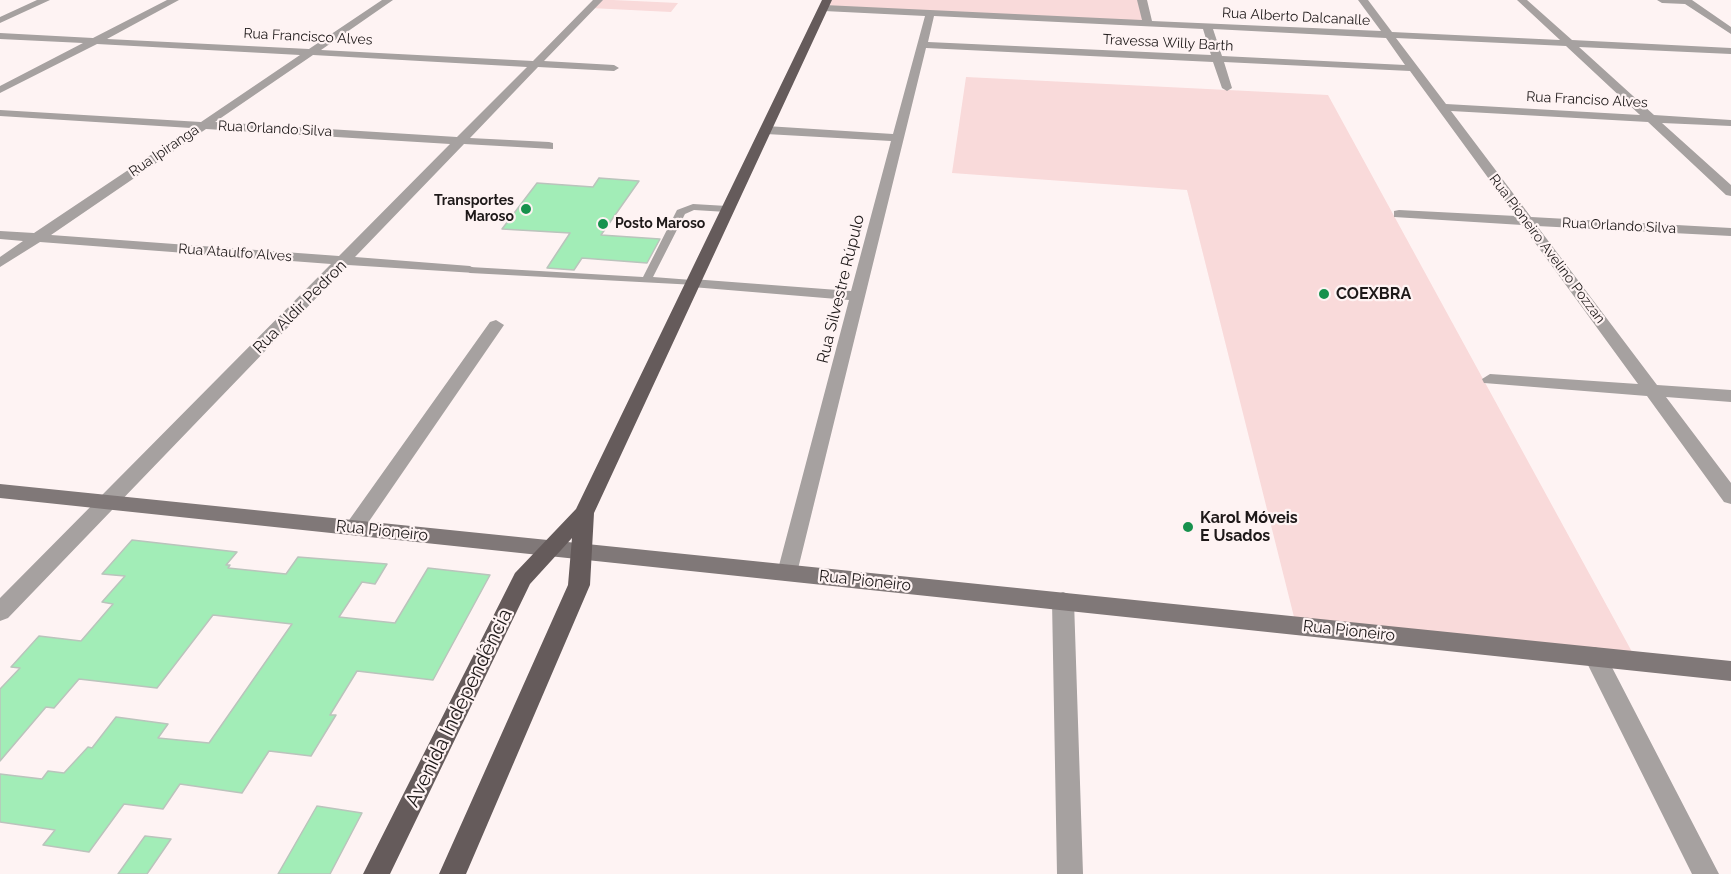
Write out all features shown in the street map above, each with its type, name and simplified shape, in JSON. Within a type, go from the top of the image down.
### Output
[{"type":"main road","points":[[452,874],[579,585],[584,513],[825,4]]},
{"type":"main road","name":"Avenida Independência","points":[[376,874],[522,579],[584,513]]},
{"type":"street","points":[[0,20],[45,0]]},
{"type":"street","points":[[0,90],[174,0]]},
{"type":"street","name":"Rua Ipiranga","points":[[0,263],[388,0]]},
{"type":"street","name":"Rua Aldir Pedron","points":[[0,612],[346,261],[598,0]]},
{"type":"street","points":[[1142,0],[1148,24]]},
{"type":"street","name":"Rua Pioneiro Avelino Pozzan","points":[[1363,0],[1731,497]]},
{"type":"street","points":[[1522,0],[1731,192]]},
{"type":"street","points":[[1662,0],[1687,1],[1731,31]]},
{"type":"street","name":"Rua Alberto Dalcanalle","points":[[825,4],[930,14],[1731,51]]},
{"type":"street","name":"Rua Silvestre Rúpulo","points":[[787,573],[930,14]]},
{"type":"street","points":[[1207,27],[1227,88]]},
{"type":"street","name":"Rua Francisco Alves","points":[[0,36],[614,68]]},
{"type":"street","name":"Travessa Willy Barth","points":[[922,45],[1412,68]]},
{"type":"street","name":"Rua Franciso Alves","points":[[1441,107],[1731,123]]},
{"type":"street","name":"Rua Orlando Silva","points":[[0,112],[549,146]]},
{"type":"street","points":[[766,130],[898,138]]},
{"type":"street","name":"Rua Orlando Silva","points":[[1399,214],[1731,232]]},
{"type":"street","name":"Rua Ataulfo Alves","points":[[0,235],[470,270]]},
{"type":"street","points":[[692,283],[857,296]]},
{"type":"street","points":[[354,528],[496,325]]},
{"type":"street","points":[[1490,379],[1731,396]]},
{"type":"street","name":"Rua Pioneiro","points":[[0,491],[1731,670]]},
{"type":"street","points":[[1063,601],[1070,874]]},
{"type":"street","points":[[1595,657],[1706,874]]},
{"type":"lane","points":[[646,281],[681,212],[693,207],[727,209]]},
{"type":"lane","points":[[470,270],[692,283]]},
{"type":"shaded area","points":[[598,0],[678,3],[671,12],[590,8]]},
{"type":"shaded area","points":[[827,0],[1142,0],[1148,24],[824,8]]},
{"type":"shaded area","name":"COEXBRA","points":[[966,77],[1328,95],[1637,661],[1296,625],[1187,190],[952,173]]},
{"type":"building","points":[[599,178],[639,181],[601,235],[660,239],[647,263],[582,258],[574,270],[547,268],[570,233],[502,229],[537,183],[593,187]]},
{"type":"building","points":[[132,540],[237,552],[226,565],[230,565],[228,568],[286,574],[298,557],[387,564],[375,584],[362,582],[339,617],[395,623],[428,568],[490,575],[433,680],[357,671],[330,715],[336,715],[311,756],[269,751],[242,793],[180,784],[163,809],[124,804],[89,852],[43,845],[55,830],[0,822],[0,774],[42,779],[48,771],[64,773],[88,747],[92,748],[116,717],[168,724],[158,738],[209,743],[292,624],[213,615],[157,688],[79,679],[54,708],[46,707],[0,761],[0,689],[20,668],[11,667],[39,636],[81,641],[113,604],[102,602],[125,576],[102,574]]},
{"type":"building","points":[[317,806],[362,813],[330,874],[278,874]]},
{"type":"building","points":[[145,836],[171,839],[147,874],[118,874]]},
{"type":"place","name":"Transportes Maroso","points":[[526,209]]},
{"type":"place","name":"Posto Maroso","points":[[603,224]]},
{"type":"place","name":"COEXBRA","points":[[1324,294]]},
{"type":"place","name":"Karol Móveis E Usados","points":[[1188,527]]}]
